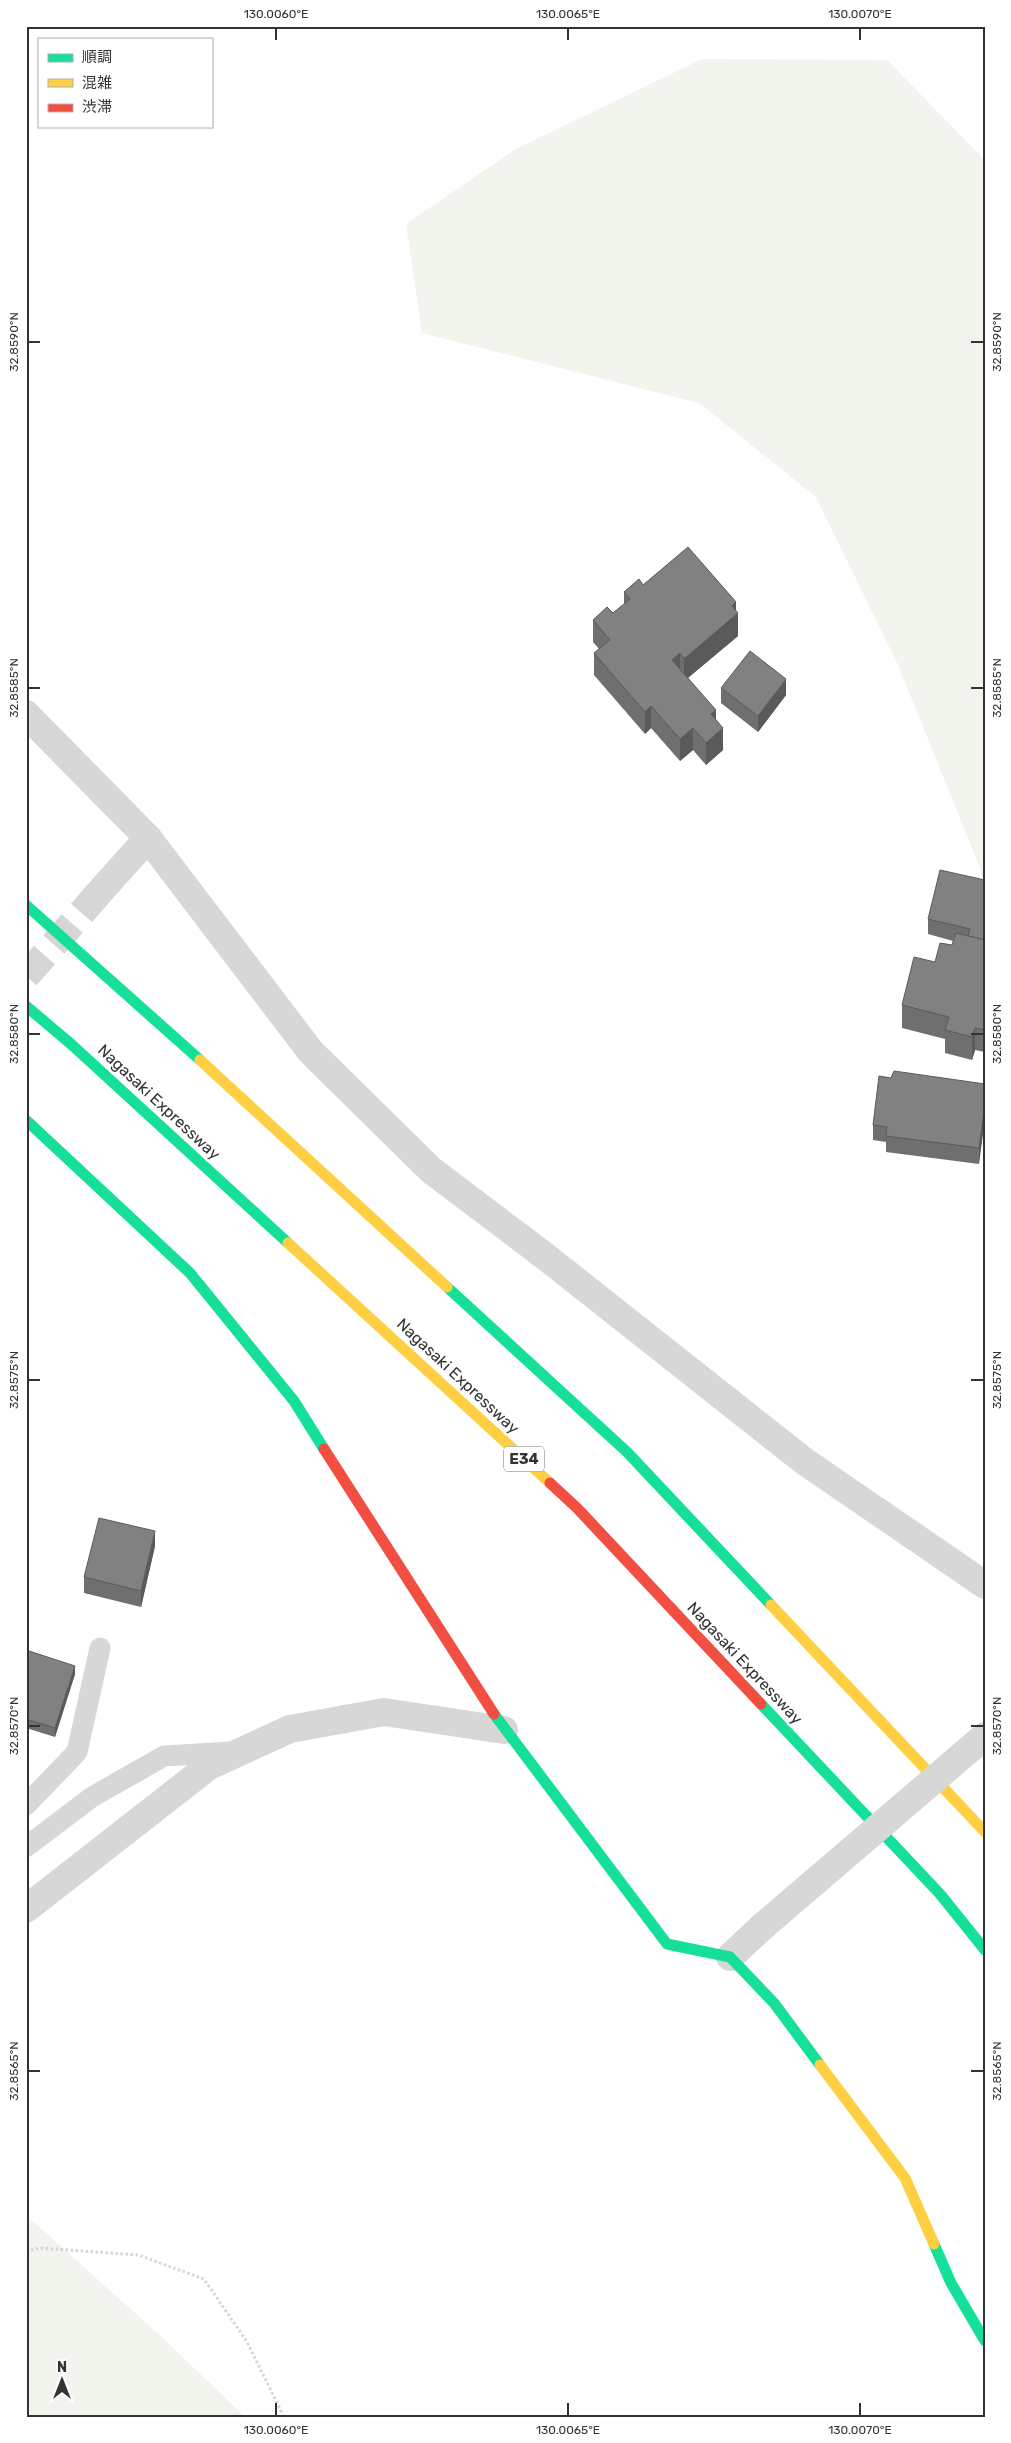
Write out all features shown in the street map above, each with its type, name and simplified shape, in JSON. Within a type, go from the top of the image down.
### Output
[{"type":"main road","points":[[26,904],[119,986],[627,1452],[985,1832]]},
{"type":"main road","name":"Nagasaki Expressway","points":[[26,1006],[71,1044],[577,1508],[940,1894],[985,1950]]},
{"type":"main road","points":[[28,1124],[190,1273],[294,1400],[504,1730],[667,1944],[730,1957],[774,2003],[906,2178],[951,2283],[985,2341]]},
{"type":"street","points":[[26,714],[148,838],[311,1052],[431,1170],[546,1257],[804,1461],[985,1585]]},
{"type":"street","points":[[98,894],[148,838]]},
{"type":"street","points":[[26,1909],[209,1766],[290,1729],[384,1712],[504,1730]]},
{"type":"street","points":[[730,1957],[985,1736]]},
{"type":"lane","points":[[26,1805],[77,1752],[100,1648]]},
{"type":"lane","points":[[26,1847],[92,1798],[164,1756],[242,1751]]},
{"type":"path","points":[[26,2251],[40,2248],[138,2255],[204,2279],[247,2342],[284,2417]]},
{"type":"shaded area","points":[[702,59],[887,60],[985,160],[985,897],[980,868],[898,665],[816,497],[699,403],[422,333],[406,224],[516,149]]},
{"type":"shaded area","points":[[26,2215],[165,2340],[245,2417],[26,2417]]},
{"type":"building","points":[[688,547],[736,602],[732,606],[738,613],[684,659],[680,653],[672,660],[716,710],[711,714],[723,728],[706,743],[693,728],[680,739],[651,706],[645,712],[594,653],[610,640],[593,620],[607,607],[613,613],[630,599],[624,592],[639,579],[643,585]]},
{"type":"building","points":[[750,651],[786,679],[758,716],[721,688]]},
{"type":"building","points":[[940,870],[985,880],[985,940],[968,936],[970,929],[928,919]]},
{"type":"building","points":[[956,933],[985,940],[985,1030],[975,1028],[972,1037],[945,1030],[949,1017],[902,1005],[914,957],[935,962],[940,943],[952,945]]},
{"type":"building","points":[[894,1071],[985,1084],[985,1103],[979,1148],[886,1136],[887,1127],[873,1125],[879,1076],[891,1078]]},
{"type":"building","points":[[99,1518],[155,1531],[141,1591],[84,1577]]},
{"type":"building","points":[[26,1650],[75,1666],[55,1728],[26,1719]]},
{"type":"tunnel","points":[[26,976],[98,894]]},
{"type":"traffic: fast","points":[[26,905],[200,1060]]},
{"type":"traffic: fast","points":[[26,1006],[71,1044],[288,1243]]},
{"type":"traffic: fast","points":[[26,1120],[190,1273],[294,1401],[324,1449]]},
{"type":"traffic: fast","points":[[447,1287],[627,1452],[771,1605]]},
{"type":"traffic: fast","points":[[761,1704],[940,1894],[985,1950]]},
{"type":"traffic: fast","points":[[494,1714],[667,1944],[730,1957],[774,2003],[820,2065]]},
{"type":"traffic: fast","points":[[934,2244],[951,2283],[985,2341]]},
{"type":"traffic: slow","points":[[200,1060],[447,1287]]},
{"type":"traffic: slow","points":[[288,1243],[550,1483]]},
{"type":"traffic: slow","points":[[771,1605],[985,1832]]},
{"type":"traffic: slow","points":[[820,2065],[905,2178],[934,2244]]},
{"type":"traffic: jam","points":[[324,1449],[494,1714]]},
{"type":"traffic: jam","points":[[550,1483],[577,1508],[761,1704]]}]
